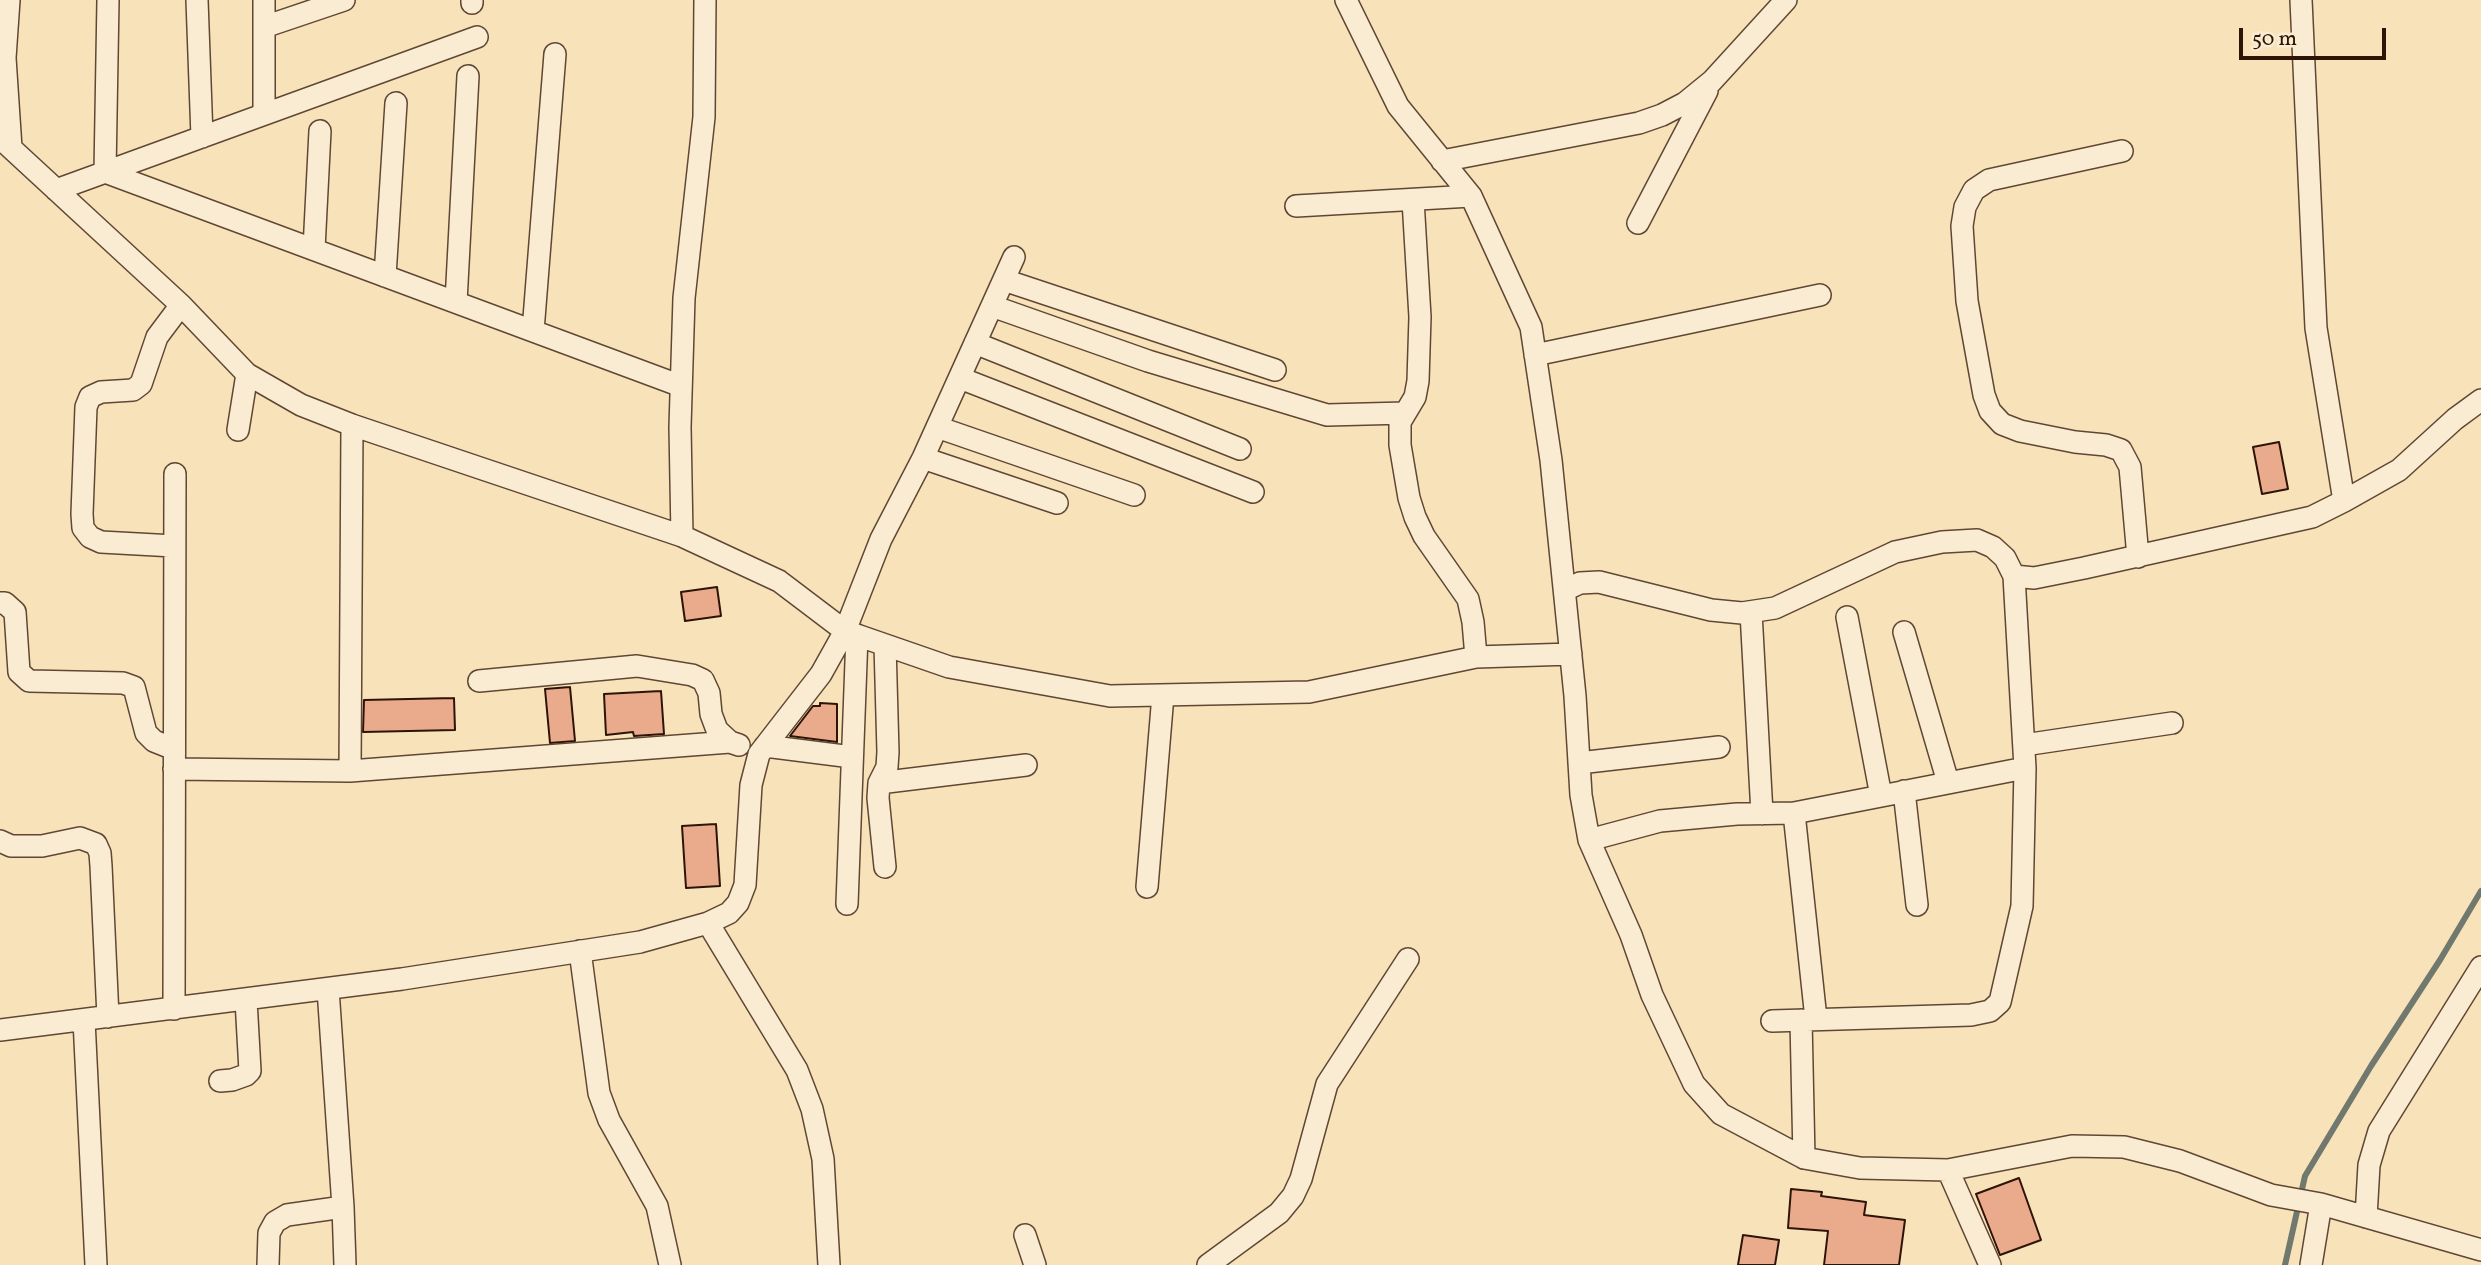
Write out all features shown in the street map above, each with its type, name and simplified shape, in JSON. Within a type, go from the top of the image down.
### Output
[{"type":"street","points":[[9,0],[5,58],[6,143],[181,304],[247,374],[301,405],[352,425],[682,536],[779,581],[851,633],[949,667],[1110,696],[1309,692],[1475,657],[1571,654]]},
{"type":"street","points":[[105,172],[108,0]]},
{"type":"street","points":[[197,0],[202,137]]},
{"type":"street","points":[[264,0],[264,114]]},
{"type":"street","points":[[264,27],[344,0]]},
{"type":"street","points":[[682,536],[681,386],[684,298],[704,117],[705,0]]},
{"type":"street","points":[[1346,0],[1398,106],[1471,196],[1531,327],[1551,460],[1571,654],[1581,795],[1589,840],[1631,935],[1652,995],[1694,1084],[1721,1114],[1804,1158],[1860,1168],[1948,1170],[2073,1146],[2124,1147],[2180,1161],[2271,1195],[2316,1203],[2481,1250]]},
{"type":"street","points":[[1442,161],[1639,123],[1662,116],[1685,103],[1712,81],[1786,0]]},
{"type":"street","points":[[2301,0],[2316,328],[2344,501]]},
{"type":"street","points":[[56,190],[477,37]]},
{"type":"street","points":[[533,331],[555,54]]},
{"type":"street","points":[[456,302],[468,76]]},
{"type":"street","points":[[1637,223],[1712,81]]},
{"type":"street","points":[[385,276],[396,103]]},
{"type":"street","points":[[314,249],[320,131]]},
{"type":"street","points":[[2122,151],[1989,180],[1974,190],[1965,207],[1962,226],[1966,301],[1984,395],[1990,411],[2002,424],[2020,432],[2106,445],[2121,450],[2130,467],[2138,557]]},
{"type":"street","points":[[105,172],[681,386]]},
{"type":"street","points":[[1296,206],[1471,196]]},
{"type":"street","points":[[1413,200],[1420,317],[1418,368],[1415,397],[1400,422],[1399,434],[1409,498],[1415,517],[1424,536],[1468,599],[1473,622],[1475,657]]},
{"type":"street","points":[[847,904],[852,757],[851,633],[881,539],[923,458],[1014,257]]},
{"type":"street","points":[[1004,280],[1275,370]]},
{"type":"street","points":[[1535,355],[1820,295]]},
{"type":"street","points":[[174,546],[102,541],[90,537],[83,528],[82,514],[86,407],[90,397],[102,392],[134,390],[141,384],[157,337],[181,304]]},
{"type":"street","points":[[992,306],[1148,361],[1327,415],[1405,413]]},
{"type":"street","points":[[975,343],[1240,449]]},
{"type":"street","points":[[238,430],[247,374]]},
{"type":"street","points":[[960,378],[1254,492]]},
{"type":"street","points":[[2014,576],[2034,578],[2312,517],[2399,470],[2455,419],[2481,400]]},
{"type":"street","points":[[350,771],[352,425]]},
{"type":"street","points":[[937,428],[1134,495]]},
{"type":"street","points":[[923,458],[1057,503]]},
{"type":"street","points":[[174,1009],[175,474]]},
{"type":"street","points":[[1565,590],[1580,583],[1599,582],[1711,610],[1751,612],[1774,608],[1895,552],[1942,542],[1977,540],[1993,547],[2005,558],[2014,576],[2025,768],[2022,906],[2000,1002],[1990,1011],[1971,1015],[1772,1021]]},
{"type":"street","points":[[0,603],[5,603],[15,612],[19,672],[29,681],[123,683],[134,687],[146,733],[174,759],[350,771],[730,742],[762,750],[852,757]]},
{"type":"street","points":[[1751,612],[1762,814]]},
{"type":"street","points":[[1847,617],[1881,796]]},
{"type":"street","points":[[1904,632],[1948,782]]},
{"type":"street","points":[[0,1030],[328,989],[640,942],[708,923],[729,913],[738,903],[745,885],[751,785],[762,750],[851,633]]},
{"type":"street","points":[[885,645],[888,751],[887,767],[879,783],[878,798],[885,867]]},
{"type":"street","points":[[479,681],[637,666],[692,675],[704,680],[717,730],[730,742]]},
{"type":"street","points":[[1147,887],[1163,695]]},
{"type":"street","points":[[2024,745],[2172,723]]},
{"type":"street","points":[[1579,763],[1719,747]]},
{"type":"street","points":[[879,783],[1026,765]]},
{"type":"street","points":[[1589,840],[1660,821],[1725,814],[1794,813],[2025,768]]},
{"type":"street","points":[[1904,791],[1917,905]]},
{"type":"street","points":[[1794,813],[1808,1019],[1804,1158]]},
{"type":"street","points":[[0,841],[11,846],[42,846],[80,838],[96,844],[102,866],[108,1017]]},
{"type":"street","points":[[708,923],[797,1070],[812,1109],[823,1159],[829,1265]]},
{"type":"street","points":[[580,951],[599,1093],[609,1120],[657,1206],[670,1265]]},
{"type":"street","points":[[1208,1265],[1279,1213],[1293,1196],[1301,1179],[1327,1083],[1408,958]]},
{"type":"street","points":[[2366,1217],[2369,1166],[2379,1131],[2481,967]]},
{"type":"street","points":[[328,989],[345,1265]]},
{"type":"street","points":[[220,1082],[246,1075],[250,1071],[246,999]]},
{"type":"street","points":[[84,1020],[96,1265]]},
{"type":"street","points":[[1948,1170],[1990,1265]]},
{"type":"street","points":[[2311,1265],[2316,1203]]},
{"type":"street","points":[[268,1265],[269,1233],[275,1222],[287,1215],[343,1207]]},
{"type":"street","points":[[1025,1235],[1035,1265]]},
{"type":"building","points":[[2279,442],[2288,489],[2262,494],[2253,447]]},
{"type":"building","points":[[717,587],[721,616],[685,621],[681,592]]},
{"type":"building","points":[[570,687],[575,741],[550,743],[545,689]]},
{"type":"building","points":[[661,691],[664,734],[634,736],[633,732],[606,735],[604,694]]},
{"type":"building","points":[[454,698],[455,730],[363,732],[364,700]]},
{"type":"building","points":[[820,703],[837,704],[837,742],[790,736],[813,706],[820,706]]},
{"type":"building","points":[[716,824],[720,886],[686,888],[682,826]]},
{"type":"building","points":[[2019,1178],[2041,1240],[2000,1255],[1976,1194]]},
{"type":"building","points":[[1791,1189],[1822,1192],[1821,1196],[1866,1202],[1864,1215],[1905,1220],[1899,1265],[1824,1265],[1828,1231],[1788,1228]]},
{"type":"building","points":[[1743,1235],[1779,1240],[1775,1265],[1738,1265]]},
{"type":"waterway","points":[[2285,1265],[2305,1176],[2481,891]]}]
